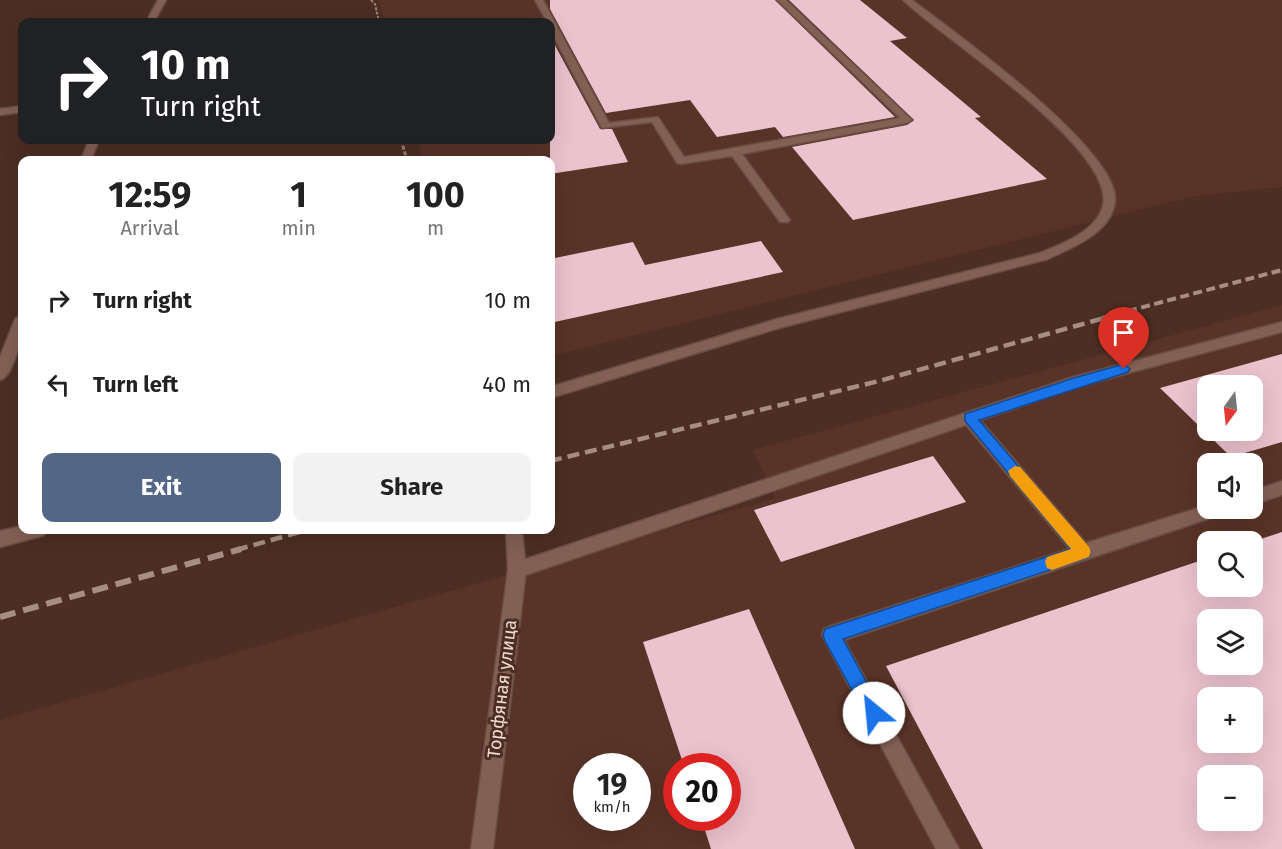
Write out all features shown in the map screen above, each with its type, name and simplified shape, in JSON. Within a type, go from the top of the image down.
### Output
[{"type":"street","points":[[152,18],[162,0]]},
{"type":"street","points":[[539,0],[549,18]]},
{"type":"street","points":[[555,30],[606,126],[655,119],[681,161],[907,120],[781,0]]},
{"type":"street","points":[[555,391],[777,324],[1044,256],[1083,238],[1100,221],[1110,200],[1105,177],[1088,152],[976,53],[907,0]]},
{"type":"street","points":[[0,112],[18,110]]},
{"type":"street","points":[[735,152],[784,220]]},
{"type":"street","points":[[517,570],[1078,381],[1282,327]]},
{"type":"street","points":[[0,375],[18,329]]},
{"type":"street","points":[[969,418],[1083,552]]},
{"type":"street","points":[[1263,494],[1282,488]]},
{"type":"street","points":[[948,849],[831,635],[1197,515]]},
{"type":"street","points":[[0,539],[21,534]]},
{"type":"street","name":"Торфяная улица","points":[[482,849],[517,570],[514,534]]},
{"type":"path","points":[[371,0],[375,4],[378,18]]},
{"type":"shaded area","points":[[379,0],[1282,0],[1282,187],[1195,196],[555,355],[555,156],[422,156],[418,144],[555,144],[555,18],[384,18]]},
{"type":"shaded area","points":[[1282,305],[1282,849],[0,849],[0,720],[775,498],[753,450]]},
{"type":"building","points":[[550,0],[775,0],[895,117],[783,137],[775,127],[717,137],[690,100],[606,113],[550,9]]},
{"type":"building","points":[[789,0],[860,0],[907,38],[890,41],[981,117],[975,118],[1047,179],[853,220],[792,147],[907,125],[914,120]]},
{"type":"building","points":[[555,45],[600,129],[612,129],[628,162],[555,173],[555,156],[550,156],[550,144],[555,144]]},
{"type":"building","points":[[761,241],[783,272],[555,322],[555,258],[633,242],[645,265]]},
{"type":"building","points":[[1282,354],[1282,442],[1245,453],[1227,453],[1215,441],[1263,441],[1263,375],[1207,375]]},
{"type":"building","points":[[1197,378],[1197,424],[1160,388]]},
{"type":"building","points":[[933,456],[966,502],[781,562],[754,510]]},
{"type":"building","points":[[1282,532],[1282,849],[983,849],[886,666],[1197,562],[1197,597],[1263,597],[1263,538]]},
{"type":"building","points":[[749,609],[855,849],[711,849],[705,831],[741,831],[741,753],[680,753],[643,642]]},
{"type":"railway","points":[[1102,318],[1282,270]]},
{"type":"railway","points":[[555,460],[879,381],[1108,317]]},
{"type":"railway","points":[[236,550],[293,534]]},
{"type":"railway","points":[[0,617],[241,549]]},
{"type":"slow traffic","points":[[1015,471],[1083,552],[1052,562]]},
{"type":"route","points":[[874,713],[831,635],[1083,552],[969,418],[1078,381],[1124,369]]}]
